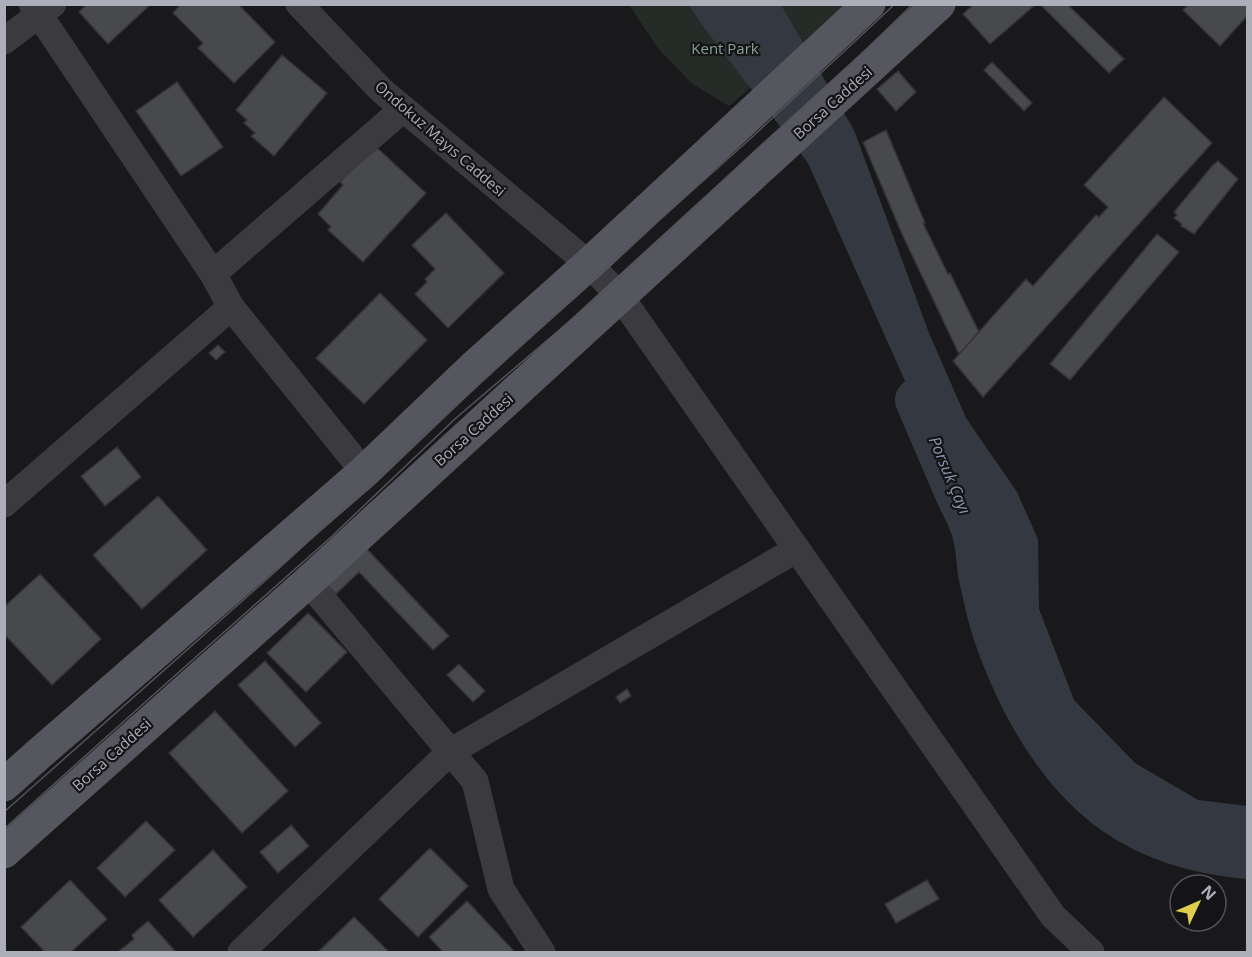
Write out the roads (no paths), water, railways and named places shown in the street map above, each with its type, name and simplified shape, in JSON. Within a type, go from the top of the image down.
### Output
[{"type":"main road","points":[[4,785],[364,472],[476,365],[589,264],[869,4]]},
{"type":"main road","name":"Borsa Caddesi","points":[[4,852],[308,582],[939,4]]},
{"type":"street","name":"Ondokuz Mayıs Caddesi","points":[[299,4],[381,90],[589,264],[620,296],[1053,916],[1090,952]]},
{"type":"street","points":[[4,41],[41,8],[213,274],[231,307],[364,472]]},
{"type":"street","points":[[213,274],[402,109]]},
{"type":"street","points":[[4,504],[231,307]]},
{"type":"street","points":[[242,952],[450,752],[797,549]]},
{"type":"street","points":[[308,582],[475,781],[501,889],[542,952]]},
{"type":"waterway","name":"Porsuk Çayı","points":[[917,400],[973,528],[989,613],[1004,659],[1024,702],[1065,765],[1088,791],[1114,812],[1142,829],[1174,842],[1209,852],[1248,857]]},
{"type":"tram line","points":[[4,812],[275,572],[895,4]]},
{"type":"tram line","points":[[4,829],[330,538],[456,418],[611,286],[913,4]]},
{"type":"park label","name":"Kent Park","points":[[725,49]]}]
